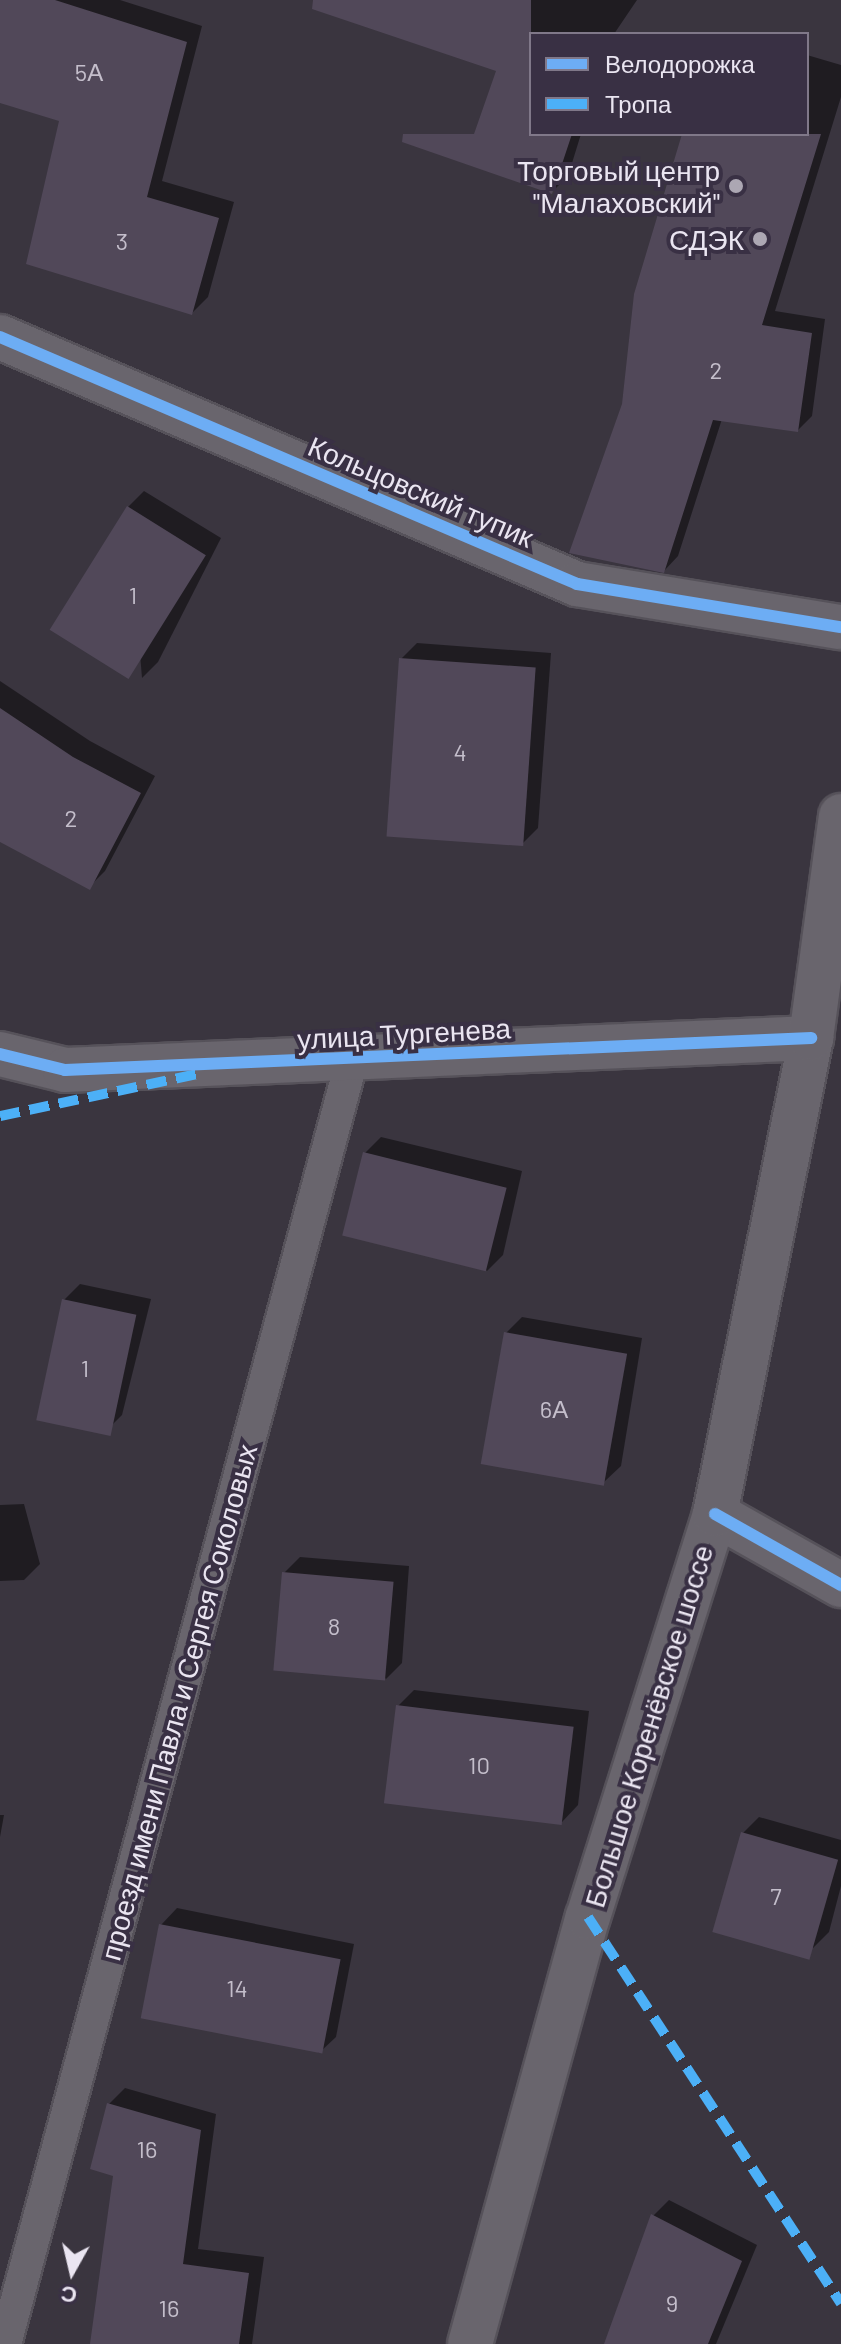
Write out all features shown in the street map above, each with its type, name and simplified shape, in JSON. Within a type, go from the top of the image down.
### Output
[{"type":"street","name":"Кольцовский тупик","points":[[0,337],[577,584],[841,627]]},
{"type":"street","name":"Большое Коренёвское шоссе","points":[[470,2344],[588,1917],[715,1514],[811,1038],[841,816]]},
{"type":"street","name":"улица Тургенева","points":[[0,1054],[65,1070],[811,1038]]},
{"type":"street","points":[[715,1514],[841,1585]]},
{"type":"lane","name":"проезд имени Павла и Сергея Соколовых","points":[[5,2344],[352,1060]]},
{"type":"building","points":[[0,0],[55,0],[187,42],[147,197],[219,218],[192,315],[26,264],[59,121],[0,103]]},
{"type":"building","points":[[313,0],[531,0],[529,136],[571,136],[552,194],[402,142],[403,134],[474,134],[496,71],[312,9]]},
{"type":"building","points":[[821,134],[762,325],[812,333],[798,432],[713,420],[664,573],[569,553],[622,404],[634,294],[681,136]]},
{"type":"building","points":[[127,506],[206,555],[129,679],[50,630]]},
{"type":"building","points":[[399,658],[536,668],[523,846],[387,837]]},
{"type":"building","points":[[0,708],[73,757],[141,793],[90,890],[0,842]]},
{"type":"building","points":[[363,1152],[507,1188],[486,1271],[342,1235]]},
{"type":"building","points":[[62,1299],[136,1315],[111,1436],[36,1420]]},
{"type":"building","points":[[504,1332],[627,1354],[604,1486],[481,1464]]},
{"type":"building","points":[[282,1572],[394,1582],[385,1680],[273,1671]]},
{"type":"building","points":[[396,1705],[574,1727],[562,1825],[384,1803]]},
{"type":"building","points":[[741,1832],[838,1860],[809,1960],[712,1932]]},
{"type":"building","points":[[159,1924],[341,1959],[322,2054],[141,2018]]},
{"type":"building","points":[[107,2103],[201,2130],[183,2264],[249,2273],[239,2344],[90,2344],[113,2176],[90,2169]]},
{"type":"building","points":[[651,2214],[742,2261],[708,2344],[604,2344]]},
{"type":"marked path","points":[[0,1116],[202,1073]]},
{"type":"marked path","points":[[588,1917],[841,2304]]},
{"type":"cycle path","points":[[0,337],[577,584],[841,627]]},
{"type":"cycle path","points":[[0,1054],[65,1070],[811,1038]]},
{"type":"cycle path","points":[[715,1514],[841,1585]]},
{"type":"place","name":"Торговый центр \"Малаховский\"","points":[[736,186]]},
{"type":"place","name":"СДЭК","points":[[760,239]]}]
